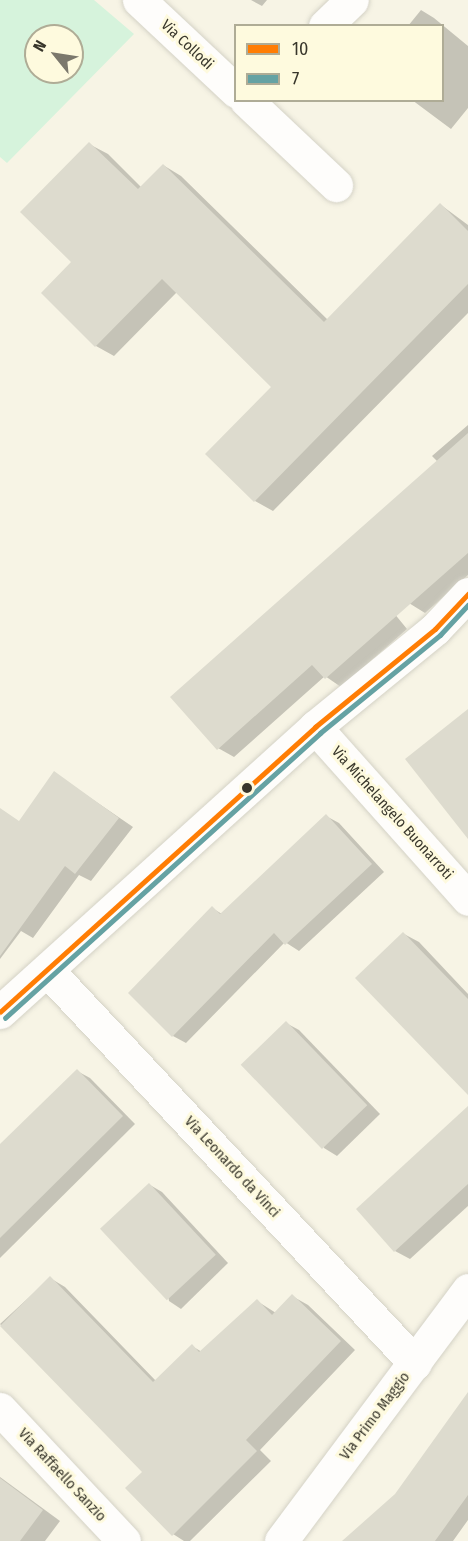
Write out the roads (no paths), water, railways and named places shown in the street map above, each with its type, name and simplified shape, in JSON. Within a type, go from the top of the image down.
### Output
[{"type":"street","name":"Via Collodi","points":[[139,0],[234,89]]},
{"type":"street","points":[[328,24],[352,0]]},
{"type":"street","points":[[247,102],[336,184]]},
{"type":"street","points":[[0,1012],[315,727],[435,628],[468,594]]},
{"type":"street","name":"Via Michelangelo Buonarroti","points":[[315,727],[468,899]]},
{"type":"street","name":"Via Leonardo da Vinci","points":[[48,970],[416,1363]]},
{"type":"street","name":"Via Primo Maggio","points":[[281,1541],[416,1363],[468,1290]]},
{"type":"street","name":"Via Raffaello Sanzio","points":[[0,1409],[124,1541]]}]
